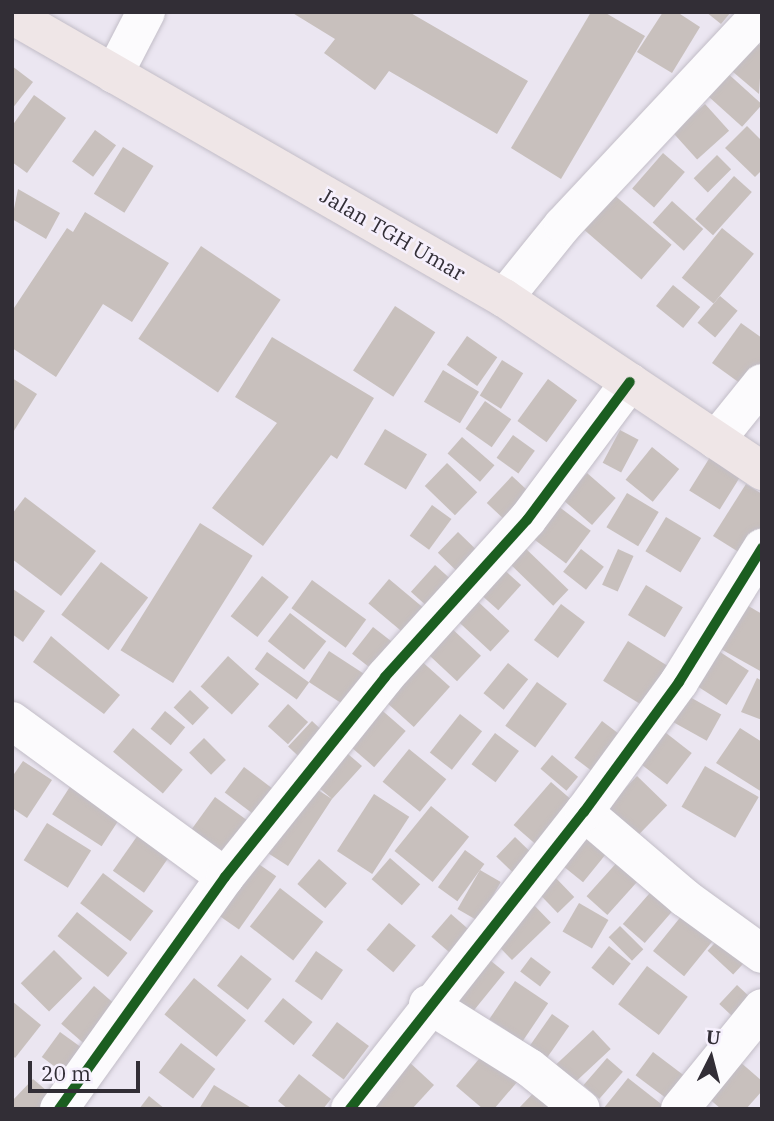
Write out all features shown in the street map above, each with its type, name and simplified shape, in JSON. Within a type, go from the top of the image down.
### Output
[{"type":"main road","name":"Jalan TGH Umar","points":[[14,19],[504,298],[762,471]]},
{"type":"street","points":[[114,74],[146,12]]},
{"type":"street","points":[[504,298],[563,225],[762,12]]},
{"type":"street","points":[[74,1104],[225,877],[385,677],[527,520],[630,382]]},
{"type":"street","points":[[716,440],[762,383]]},
{"type":"street","points":[[349,1109],[428,1004],[584,812],[679,682],[762,548]]},
{"type":"street","points":[[12,721],[225,877]]},
{"type":"street","points":[[584,812],[685,898],[762,954]]},
{"type":"street","points":[[428,1004],[530,1068],[581,1109]]},
{"type":"street","points":[[680,1109],[762,1008]]},
{"type":"building","points":[[291,12],[409,12],[528,81],[497,134],[389,71],[375,90],[324,53],[335,39]]},
{"type":"building","points":[[591,12],[604,12],[645,36],[561,179],[511,148]]},
{"type":"building","points":[[663,12],[677,12],[700,27],[672,73],[637,52]]},
{"type":"building","points":[[706,12],[731,12],[721,24]]},
{"type":"building","points":[[751,37],[762,47],[759,94],[726,66]]},
{"type":"building","points":[[12,66],[33,82],[12,109]]},
{"type":"building","points":[[725,71],[762,104],[742,127],[705,93]]},
{"type":"building","points":[[34,95],[66,118],[27,173],[12,162],[12,126]]},
{"type":"building","points":[[705,104],[729,131],[697,160],[673,133]]},
{"type":"building","points":[[747,126],[762,141],[762,170],[755,177],[725,148]]},
{"type":"building","points":[[95,130],[116,145],[93,177],[72,162]]},
{"type":"building","points":[[123,147],[154,166],[124,213],[94,194]]},
{"type":"building","points":[[663,153],[685,172],[654,207],[632,188]]},
{"type":"building","points":[[717,155],[731,169],[708,192],[694,178]]},
{"type":"building","points":[[734,176],[752,192],[713,235],[695,219]]},
{"type":"building","points":[[18,189],[60,213],[46,239],[12,219]]},
{"type":"building","points":[[612,193],[672,245],[641,280],[582,228]]},
{"type":"building","points":[[672,201],[703,229],[684,251],[653,223]]},
{"type":"building","points":[[85,212],[169,263],[132,322],[103,304],[56,377],[12,348],[12,311],[67,228],[73,232]]},
{"type":"building","points":[[722,228],[754,254],[714,304],[682,278]]},
{"type":"building","points":[[201,246],[281,300],[218,393],[138,339]]},
{"type":"building","points":[[673,285],[700,307],[683,328],[656,306]]},
{"type":"building","points":[[720,296],[738,311],[715,338],[698,323]]},
{"type":"building","points":[[395,306],[435,332],[393,397],[353,371]]},
{"type":"building","points":[[741,323],[762,338],[762,370],[748,389],[712,363]]},
{"type":"building","points":[[467,336],[497,357],[477,386],[447,365]]},
{"type":"building","points":[[272,337],[374,398],[337,459],[331,455],[263,546],[212,508],[277,423],[235,397]]},
{"type":"building","points":[[502,360],[523,373],[501,409],[480,396]]},
{"type":"building","points":[[443,370],[479,392],[460,423],[424,402]]},
{"type":"building","points":[[12,378],[37,394],[12,434]]},
{"type":"building","points":[[548,379],[577,400],[547,442],[517,421]]},
{"type":"building","points":[[485,401],[511,419],[492,447],[465,429]]},
{"type":"building","points":[[385,429],[427,454],[406,489],[364,464]]},
{"type":"building","points":[[620,430],[639,440],[621,473],[603,463]]},
{"type":"building","points":[[513,435],[535,451],[518,474],[497,458]]},
{"type":"building","points":[[462,437],[494,465],[480,482],[448,454]]},
{"type":"building","points":[[652,447],[679,469],[653,502],[626,480]]},
{"type":"building","points":[[712,454],[743,473],[720,510],[689,490]]},
{"type":"building","points":[[447,463],[477,492],[455,515],[425,486]]},
{"type":"building","points":[[587,473],[616,498],[592,525],[563,500]]},
{"type":"building","points":[[512,476],[536,499],[511,526],[487,503]]},
{"type":"building","points":[[746,484],[762,494],[762,530],[745,556],[713,536]]},
{"type":"building","points":[[627,493],[659,512],[638,546],[606,527]]},
{"type":"building","points":[[25,497],[96,551],[61,596],[12,559],[12,514]]},
{"type":"building","points":[[554,503],[591,531],[566,563],[529,536]]},
{"type":"building","points":[[432,505],[451,519],[429,550],[410,536]]},
{"type":"building","points":[[666,517],[701,538],[681,572],[645,551]]},
{"type":"building","points":[[200,523],[253,556],[173,683],[121,650]]},
{"type":"building","points":[[458,532],[478,551],[458,572],[438,553]]},
{"type":"building","points":[[521,544],[568,590],[553,606],[506,560]]},
{"type":"building","points":[[581,549],[604,567],[586,590],[563,572]]},
{"type":"building","points":[[618,549],[634,556],[618,592],[602,585]]},
{"type":"building","points":[[101,562],[148,598],[108,650],[61,615]]},
{"type":"building","points":[[435,565],[456,584],[432,610],[411,592]]},
{"type":"building","points":[[501,567],[521,585],[498,610],[478,592]]},
{"type":"building","points":[[262,576],[289,597],[257,637],[231,616]]},
{"type":"building","points":[[389,579],[430,613],[409,638],[368,604]]},
{"type":"building","points":[[312,580],[366,619],[346,648],[291,608]]},
{"type":"building","points":[[646,585],[683,607],[665,637],[628,615]]},
{"type":"building","points":[[13,589],[45,611],[23,642],[12,634]]},
{"type":"building","points":[[473,597],[510,631],[490,652],[454,617]]},
{"type":"building","points":[[561,604],[585,622],[558,658],[534,640]]},
{"type":"building","points":[[745,604],[762,614],[762,672],[719,648]]},
{"type":"building","points":[[290,613],[326,641],[304,670],[268,641]]},
{"type":"building","points":[[448,625],[481,656],[457,681],[424,651]]},
{"type":"building","points":[[373,627],[392,642],[371,669],[352,654]]},
{"type":"building","points":[[51,636],[120,695],[104,714],[33,662]]},
{"type":"building","points":[[628,641],[667,665],[642,705],[603,681]]},
{"type":"building","points":[[717,650],[749,671],[727,705],[695,684]]},
{"type":"building","points":[[329,651],[369,677],[349,708],[309,682]]},
{"type":"building","points":[[267,652],[309,683],[297,700],[255,669]]},
{"type":"building","points":[[228,656],[259,684],[232,715],[201,686]]},
{"type":"building","points":[[418,658],[450,687],[414,727],[382,698]]},
{"type":"building","points":[[508,663],[528,679],[504,710],[483,693]]},
{"type":"building","points":[[757,678],[762,681],[762,720],[741,712]]},
{"type":"building","points":[[537,682],[567,704],[535,747],[505,726]]},
{"type":"building","points":[[190,690],[209,708],[193,725],[174,708]]},
{"type":"building","points":[[688,696],[721,714],[707,741],[673,722]]},
{"type":"building","points":[[288,704],[308,722],[288,744],[268,726]]},
{"type":"building","points":[[377,706],[406,731],[374,767],[346,742]]},
{"type":"building","points":[[165,711],[185,727],[171,745],[151,729]]},
{"type":"building","points":[[460,714],[482,731],[452,770],[430,753]]},
{"type":"building","points":[[312,721],[326,734],[302,760],[288,747]]},
{"type":"building","points":[[602,721],[627,740],[599,776],[574,758]]},
{"type":"building","points":[[133,728],[183,770],[163,794],[113,752]]},
{"type":"building","points":[[740,728],[762,742],[762,792],[716,763]]},
{"type":"building","points":[[661,729],[692,753],[667,785],[636,761]]},
{"type":"building","points":[[495,733],[519,751],[495,782],[472,764]]},
{"type":"building","points":[[204,738],[226,760],[211,775],[189,753]]},
{"type":"building","points":[[341,748],[362,766],[332,799],[311,781]]},
{"type":"building","points":[[409,749],[446,779],[420,812],[383,782]]},
{"type":"building","points":[[552,755],[578,777],[566,791],[540,769]]},
{"type":"building","points":[[23,761],[52,780],[27,818],[12,808],[12,777]]},
{"type":"building","points":[[705,766],[759,797],[735,838],[682,807]]},
{"type":"building","points":[[244,767],[273,789],[253,814],[225,793]]},
{"type":"building","points":[[637,776],[667,805],[635,838],[605,809]]},
{"type":"building","points":[[75,779],[124,811],[102,846],[52,814]]},
{"type":"building","points":[[304,781],[332,799],[288,866],[260,848]]},
{"type":"building","points":[[551,782],[579,806],[542,849],[514,825]]},
{"type":"building","points":[[374,794],[409,817],[372,874],[337,851]]},
{"type":"building","points":[[215,797],[251,823],[224,859],[189,833]]},
{"type":"building","points":[[431,806],[469,837],[433,882],[394,851]]},
{"type":"building","points":[[47,823],[91,851],[68,888],[24,860]]},
{"type":"building","points":[[145,825],[176,847],[144,893],[113,871]]},
{"type":"building","points":[[587,825],[613,846],[583,882],[557,862]]},
{"type":"building","points":[[515,837],[537,858],[518,877],[496,856]]},
{"type":"building","points":[[465,850],[484,864],[457,901],[438,887]]},
{"type":"building","points":[[250,858],[276,876],[239,930],[213,911]]},
{"type":"building","points":[[390,858],[420,884],[402,905],[372,879]]},
{"type":"building","points":[[319,859],[347,883],[325,908],[297,884]]},
{"type":"building","points":[[620,859],[641,878],[607,915],[587,896]]},
{"type":"building","points":[[480,870],[501,882],[478,921],[458,909]]},
{"type":"building","points":[[103,873],[153,911],[130,941],[80,903]]},
{"type":"building","points":[[552,874],[574,897],[558,913],[535,890]]},
{"type":"building","points":[[655,887],[677,906],[645,943],[623,924]]},
{"type":"building","points":[[280,888],[323,922],[293,960],[250,927]]},
{"type":"building","points":[[530,901],[551,923],[512,960],[491,939]]},
{"type":"building","points":[[579,903],[608,920],[592,949],[562,932]]},
{"type":"building","points":[[687,909],[718,934],[684,976],[653,951]]},
{"type":"building","points":[[77,912],[128,953],[108,977],[57,936]]},
{"type":"building","points":[[451,914],[474,934],[454,956],[431,937]]},
{"type":"building","points":[[389,923],[416,945],[393,972],[367,950]]},
{"type":"building","points":[[620,926],[643,949],[632,961],[609,937]]},
{"type":"building","points":[[726,931],[752,955],[733,975],[708,951]]},
{"type":"building","points":[[609,946],[631,964],[613,985],[591,968]]},
{"type":"building","points":[[54,950],[82,978],[49,1012],[21,983]]},
{"type":"building","points":[[316,951],[343,970],[322,1000],[295,981]]},
{"type":"building","points":[[480,952],[505,972],[468,1018],[443,998]]},
{"type":"building","points":[[241,955],[272,979],[248,1010],[217,986]]},
{"type":"building","points":[[531,957],[551,972],[540,986],[520,971]]},
{"type":"building","points":[[647,966],[688,997],[659,1035],[618,1004]]},
{"type":"building","points":[[194,978],[246,1020],[216,1057],[164,1015]]},
{"type":"building","points":[[515,981],[548,1003],[522,1042],[489,1019]]},
{"type":"building","points":[[737,985],[756,1003],[738,1022],[719,1004]]},
{"type":"building","points":[[94,986],[120,1009],[88,1047],[61,1024]]},
{"type":"building","points":[[283,998],[313,1022],[294,1045],[264,1021]]},
{"type":"building","points":[[12,1001],[41,1025],[15,1058],[12,1055]]},
{"type":"building","points":[[552,1014],[569,1026],[547,1058],[530,1046]]},
{"type":"building","points":[[337,1022],[369,1046],[344,1080],[312,1056]]},
{"type":"building","points":[[593,1030],[611,1049],[570,1087],[552,1068]]},
{"type":"building","points":[[60,1032],[86,1051],[68,1076],[42,1057]]},
{"type":"building","points":[[181,1043],[215,1069],[193,1098],[159,1073]]},
{"type":"building","points":[[490,1046],[524,1074],[494,1109],[483,1109],[456,1086]]},
{"type":"building","points":[[653,1052],[687,1078],[670,1101],[636,1075]]},
{"type":"building","points":[[607,1058],[623,1072],[599,1099],[583,1085]]},
{"type":"building","points":[[407,1060],[434,1085],[412,1109],[370,1109]]},
{"type":"building","points":[[739,1061],[762,1081],[762,1091],[746,1109],[721,1109],[707,1097]]},
{"type":"building","points":[[299,1074],[331,1099],[323,1109],[288,1109],[278,1101]]},
{"type":"building","points":[[628,1078],[665,1107],[603,1109]]},
{"type":"building","points":[[33,1079],[61,1103],[56,1109],[12,1109],[12,1101]]},
{"type":"building","points":[[543,1083],[570,1109],[518,1109]]},
{"type":"building","points":[[214,1085],[253,1109],[199,1109]]},
{"type":"building","points":[[149,1096],[165,1109],[139,1109]]},
{"type":"cycle path","points":[[59,1109],[225,877],[385,677],[527,520],[630,382]]},
{"type":"cycle path","points":[[350,1109],[584,812],[679,682],[762,548]]}]
